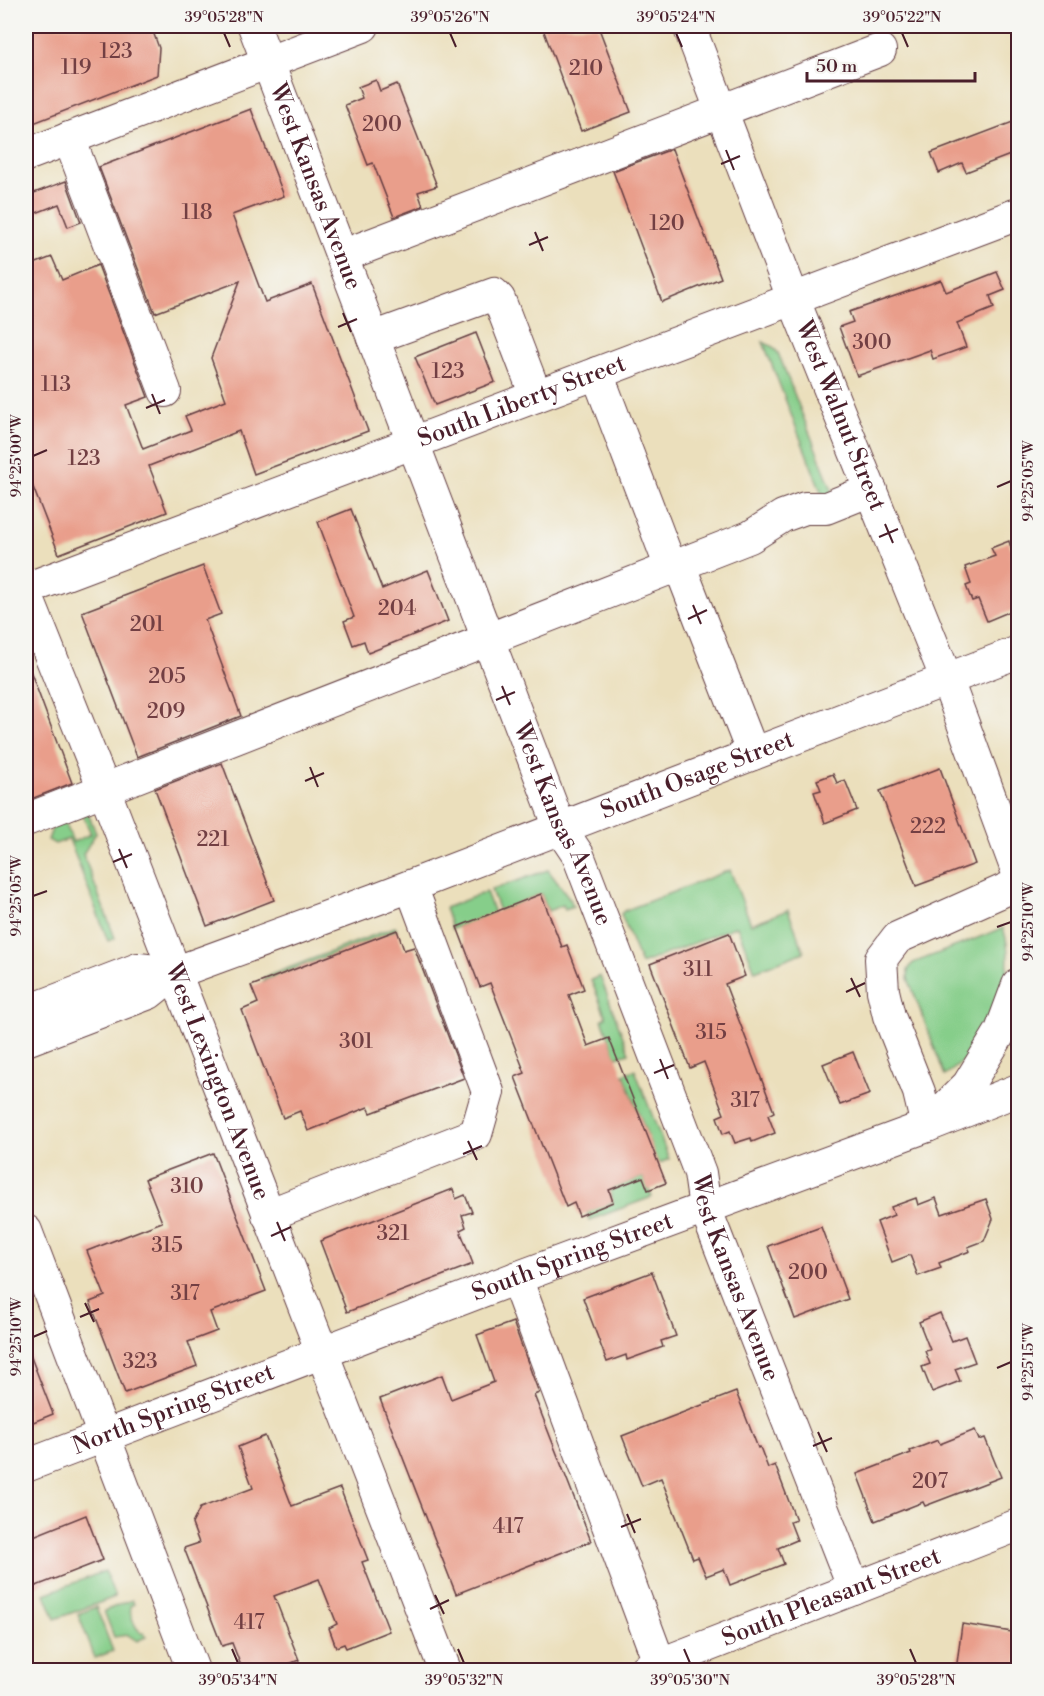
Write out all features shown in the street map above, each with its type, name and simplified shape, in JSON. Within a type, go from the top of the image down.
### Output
[{"type":"street","name":"West Kansas Avenue","points":[[254,26],[560,828],[578,855],[700,1173],[705,1208],[854,1589]]},
{"type":"street","points":[[26,155],[363,26]]},
{"type":"street","name":"West Walnut Street","points":[[689,26],[793,298],[947,680],[1018,873]]},
{"type":"street","points":[[342,256],[880,50]]},
{"type":"street","points":[[69,138],[165,391]]},
{"type":"street","name":"South Liberty Street","points":[[26,591],[1018,214]]},
{"type":"street","points":[[373,338],[494,294],[499,299],[536,396]]},
{"type":"street","points":[[597,373],[753,754]]},
{"type":"street","points":[[26,819],[750,537],[771,522],[805,507],[826,508],[871,490]]},
{"type":"street","name":"West Lexington Avenue","points":[[26,591],[445,1671]]},
{"type":"street","name":"South Osage Street","points":[[174,973],[411,886],[1018,652]]},
{"type":"street","points":[[927,1126],[919,1092],[889,1016],[883,992],[881,959],[897,938],[1018,884]]},
{"type":"street","points":[[268,1215],[476,1134],[488,1092],[411,886]]},
{"type":"street","points":[[26,1012],[138,969],[174,973]]},
{"type":"street","points":[[26,1040],[149,993],[174,973]]},
{"type":"street","name":"South Spring Street","points":[[927,1126],[968,1085],[1001,1031],[1018,985]]},
{"type":"street","name":"South Spring Street","points":[[320,1352],[927,1126],[1018,1089]]},
{"type":"street","points":[[26,1231],[193,1671]]},
{"type":"street","points":[[516,1278],[652,1668]]},
{"type":"street","name":"North Spring Street","points":[[26,1466],[320,1352]]},
{"type":"street","name":"South Pleasant Street","points":[[652,1668],[1018,1525]]},
{"type":"green space","points":[[763,342],[773,347],[778,353],[834,495],[822,494]]},
{"type":"green space","points":[[87,811],[96,833],[83,854],[115,938],[108,941],[69,839],[55,844],[48,840],[53,826]],"holes":[[[83,815],[91,834],[73,842],[65,822]]]},
{"type":"green space","points":[[548,870],[573,906],[565,909],[563,905],[548,911],[541,894],[499,911],[491,890]]},
{"type":"green space","points":[[730,870],[751,924],[788,910],[804,952],[755,971],[737,926],[641,964],[621,914]]},
{"type":"green space","points":[[486,892],[494,913],[452,929],[445,908]]},
{"type":"green space","points":[[395,927],[397,930],[263,981],[265,977]]},
{"type":"green space","points":[[1003,928],[1008,960],[1002,994],[996,1011],[970,1054],[945,1076],[908,978],[908,970],[913,963]]},
{"type":"green space","points":[[600,976],[629,1053],[616,1057],[602,1019],[606,1017],[591,980]]},
{"type":"green space","points":[[635,1070],[669,1159],[658,1164],[624,1074]]},
{"type":"green space","points":[[643,1177],[652,1197],[590,1220],[587,1212],[613,1202],[609,1190]]},
{"type":"green space","points":[[105,1571],[115,1597],[55,1619],[45,1594]]},
{"type":"green space","points":[[132,1600],[134,1604],[130,1606],[133,1621],[146,1637],[137,1641],[128,1635],[114,1637],[104,1611]]},
{"type":"green space","points":[[96,1607],[113,1651],[95,1658],[78,1614]]},
{"type":"building","points":[[26,26],[151,26],[159,48],[157,75],[26,126]]},
{"type":"building","points":[[542,26],[598,26],[631,112],[581,131]]},
{"type":"building","points":[[376,80],[380,91],[397,84],[437,186],[418,192],[423,206],[394,217],[373,163],[368,165],[345,105],[362,98],[358,87]]},
{"type":"building","points":[[251,109],[284,196],[232,215],[265,302],[312,284],[368,431],[254,474],[239,431],[149,466],[167,512],[59,554],[26,469],[26,267],[52,257],[62,280],[98,265],[148,397],[126,405],[143,449],[191,430],[185,416],[226,400],[211,358],[240,281],[155,313],[99,167]]},
{"type":"building","points":[[1018,120],[1018,152],[966,172],[962,163],[939,173],[931,153]]},
{"type":"building","points":[[672,149],[721,278],[662,302],[613,171]]},
{"type":"building","points":[[66,181],[81,222],[68,227],[59,204],[26,217],[26,196]]},
{"type":"building","points":[[997,272],[1005,290],[990,296],[994,308],[957,323],[966,347],[933,359],[930,350],[857,376],[839,327],[853,322],[849,312],[941,280],[946,292]]},
{"type":"building","points":[[476,333],[495,382],[435,405],[415,357]]},
{"type":"building","points":[[351,509],[382,589],[428,570],[448,621],[368,653],[364,641],[353,645],[344,621],[354,617],[318,522]]},
{"type":"building","points":[[1009,541],[1011,548],[1018,545],[1018,608],[987,621],[978,599],[972,601],[966,586],[971,584],[965,567],[995,556],[991,548]]},
{"type":"building","points":[[203,566],[221,614],[205,620],[241,716],[137,757],[82,612]]},
{"type":"building","points":[[26,663],[72,783],[26,801]]},
{"type":"building","points":[[222,763],[274,900],[207,926],[155,789]]},
{"type":"building","points":[[940,768],[975,864],[916,886],[880,791]]},
{"type":"building","points":[[833,774],[837,783],[845,780],[857,810],[825,823],[814,792],[821,790],[817,780]]},
{"type":"building","points":[[541,894],[562,947],[567,945],[584,989],[569,995],[588,1046],[609,1038],[666,1183],[648,1190],[643,1177],[609,1190],[613,1202],[579,1216],[574,1203],[566,1207],[515,1077],[525,1073],[490,983],[480,987],[457,927]]},
{"type":"building","points":[[397,930],[404,950],[414,947],[464,1078],[371,1113],[368,1107],[308,1131],[300,1111],[283,1118],[242,1010],[258,1003],[251,986]]},
{"type":"building","points":[[729,933],[745,976],[725,984],[774,1112],[768,1115],[775,1133],[752,1142],[751,1138],[735,1143],[730,1131],[723,1134],[717,1117],[724,1114],[704,1062],[690,1068],[650,964]]},
{"type":"building","points":[[853,1052],[870,1094],[840,1105],[823,1064]]},
{"type":"building","points":[[213,1153],[266,1291],[210,1312],[217,1331],[188,1342],[197,1366],[125,1393],[90,1302],[105,1296],[87,1251],[162,1222],[145,1179]]},
{"type":"building","points":[[453,1189],[456,1199],[465,1195],[472,1212],[462,1215],[466,1227],[460,1230],[473,1264],[347,1312],[320,1241]]},
{"type":"building","points":[[916,1198],[918,1205],[936,1198],[942,1214],[986,1199],[993,1219],[984,1241],[968,1247],[970,1251],[939,1263],[941,1268],[918,1276],[910,1255],[892,1262],[877,1222],[894,1215],[891,1207]]},
{"type":"building","points":[[821,1227],[848,1299],[795,1319],[768,1246]]},
{"type":"building","points":[[652,1272],[676,1336],[661,1341],[663,1347],[627,1360],[626,1355],[607,1362],[583,1298]]},
{"type":"building","points":[[940,1313],[952,1341],[965,1336],[975,1362],[955,1369],[960,1381],[932,1392],[922,1367],[930,1364],[925,1351],[930,1350],[919,1322]]},
{"type":"building","points":[[513,1322],[539,1393],[534,1395],[591,1541],[456,1594],[380,1399],[442,1375],[451,1399],[494,1382],[477,1335]]},
{"type":"building","points":[[26,1348],[53,1414],[26,1425]]},
{"type":"building","points":[[736,1392],[768,1468],[775,1465],[796,1520],[790,1522],[797,1540],[778,1548],[784,1564],[730,1585],[724,1569],[706,1576],[698,1557],[693,1559],[661,1478],[642,1486],[622,1436]]},
{"type":"building","points":[[975,1430],[979,1440],[985,1438],[1001,1477],[925,1506],[923,1502],[875,1521],[857,1474],[938,1440],[940,1444]]},
{"type":"building","points":[[265,1436],[292,1506],[340,1488],[368,1560],[362,1562],[389,1631],[346,1648],[344,1644],[336,1647],[329,1628],[337,1624],[319,1579],[274,1596],[299,1660],[289,1664],[292,1671],[243,1671],[232,1643],[222,1646],[184,1548],[199,1543],[192,1524],[200,1508],[253,1488],[238,1447]]},
{"type":"building","points":[[86,1515],[103,1560],[26,1590],[26,1539]]},
{"type":"building","points":[[962,1624],[1018,1633],[1018,1671],[956,1671]]}]
